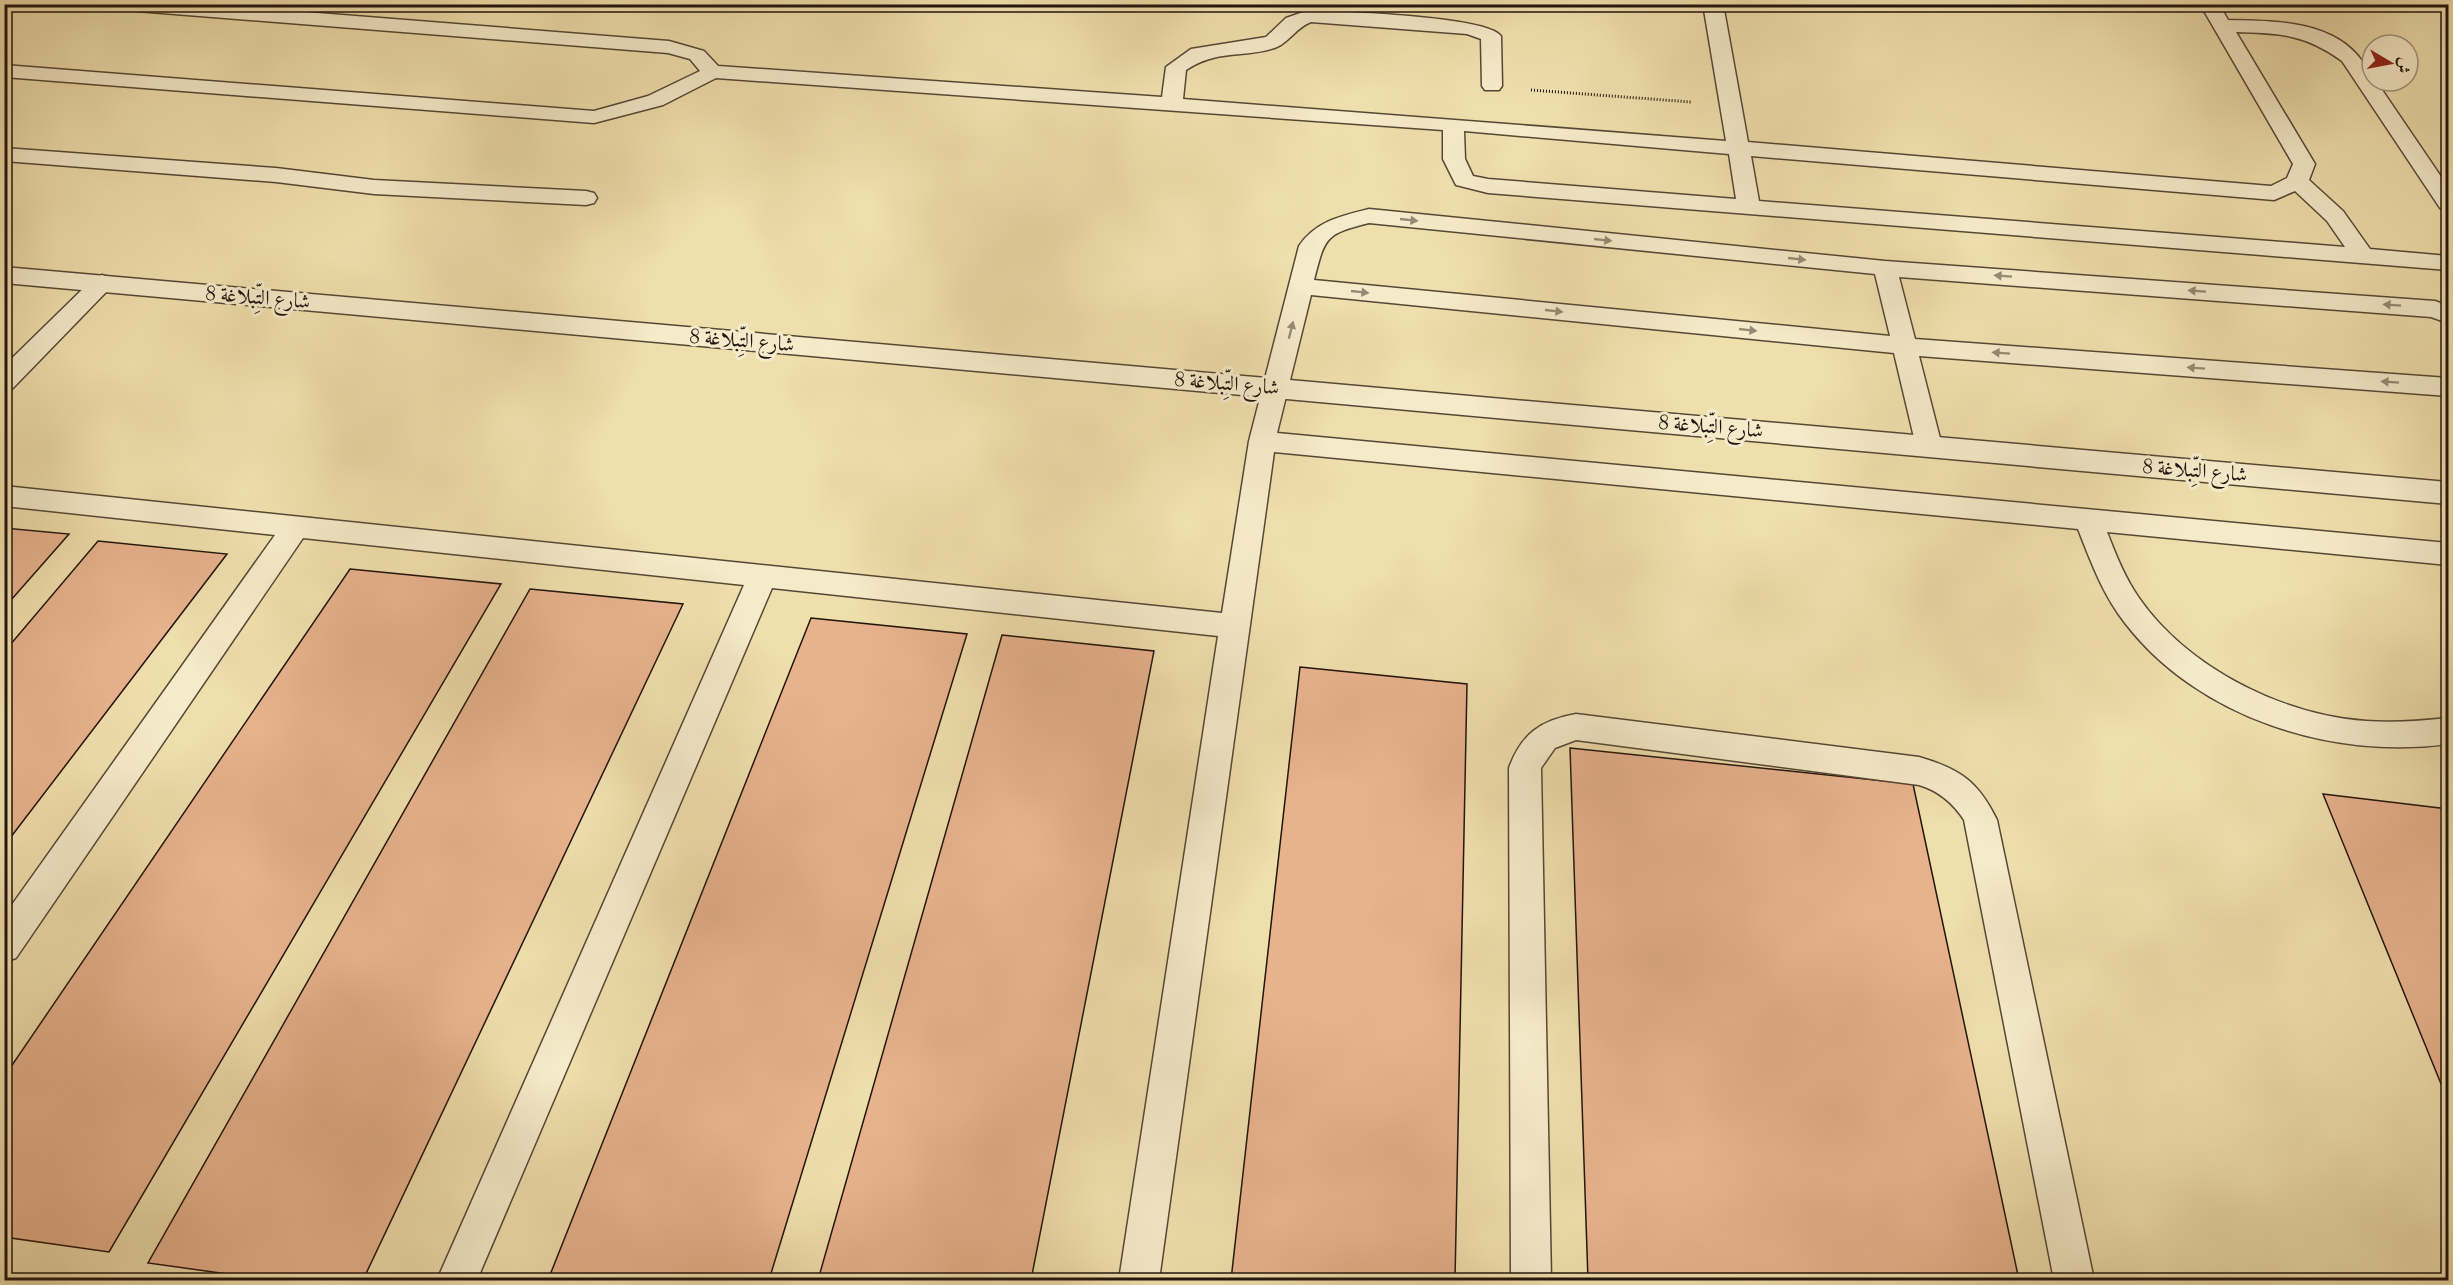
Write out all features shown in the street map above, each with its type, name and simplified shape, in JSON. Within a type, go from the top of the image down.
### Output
[{"type":"street","name":"شارع التِّبلاغة 8","points":[[4,274],[2448,493]]},
{"type":"lane","points":[[124,4],[283,10],[669,47],[697,55],[712,72]]},
{"type":"lane","points":[[1713,4],[1749,207]]},
{"type":"lane","points":[[4,70],[594,117],[629,112],[681,91],[712,72],[1453,124],[2274,193],[2297,182],[2304,164],[2209,4]]},
{"type":"lane","points":[[1172,103],[1176,67],[1198,53],[1272,42],[1293,22],[1309,16],[1470,28],[1491,36],[1492,86]]},
{"type":"lane","points":[[2222,26],[2300,30],[2330,41],[2349,57],[2448,203]]},
{"type":"lane","points":[[1453,124],[1454,159],[1464,180],[1488,186],[2363,258],[2448,263]]},
{"type":"lane","points":[[4,154],[276,175],[375,187],[586,198]]},
{"type":"lane","points":[[2297,182],[2332,210],[2348,230],[2363,258]]},
{"type":"lane","points":[[1139,1281],[1262,441],[1311,246],[1317,235],[1341,223],[1370,216],[1885,268],[2435,309],[2448,315]]},
{"type":"lane","points":[[1885,268],[1902,346],[1929,446]]},
{"type":"lane","points":[[4,382],[102,283]]},
{"type":"lane","points":[[1301,286],[1902,346],[2448,387]]},
{"type":"lane","points":[[1262,441],[2448,554]]},
{"type":"lane","points":[[4,496],[1234,627]]},
{"type":"lane","points":[[2088,520],[2119,591],[2136,617],[2190,668],[2225,689],[2262,708],[2341,732],[2381,736],[2420,736],[2448,731]]},
{"type":"lane","points":[[4,946],[296,527]]},
{"type":"lane","points":[[457,1281],[762,577]]},
{"type":"lane","points":[[1531,1281],[1525,768],[1530,752],[1541,739],[1557,730],[1576,727],[1918,771],[1950,782],[1964,793],[1974,806],[1980,820],[2074,1281]]},
{"type":"path","points":[[1492,86],[1730,105]]},
{"type":"building","points":[[4,528],[69,534],[4,608]]},
{"type":"building","points":[[98,541],[227,554],[4,846],[4,652]]},
{"type":"building","points":[[350,569],[501,584],[109,1252],[4,1237],[4,1077]]},
{"type":"building","points":[[530,589],[683,604],[363,1280],[271,1280],[148,1263]]},
{"type":"building","points":[[811,618],[967,634],[769,1280],[548,1280]]},
{"type":"building","points":[[1002,635],[1154,651],[1031,1280],[818,1280]]},
{"type":"building","points":[[1300,667],[1467,684],[1455,1280],[1231,1280]]},
{"type":"building","points":[[1570,748],[1913,784],[2019,1280],[1588,1280]]},
{"type":"building","points":[[2323,794],[2448,809],[2448,1101]]}]
